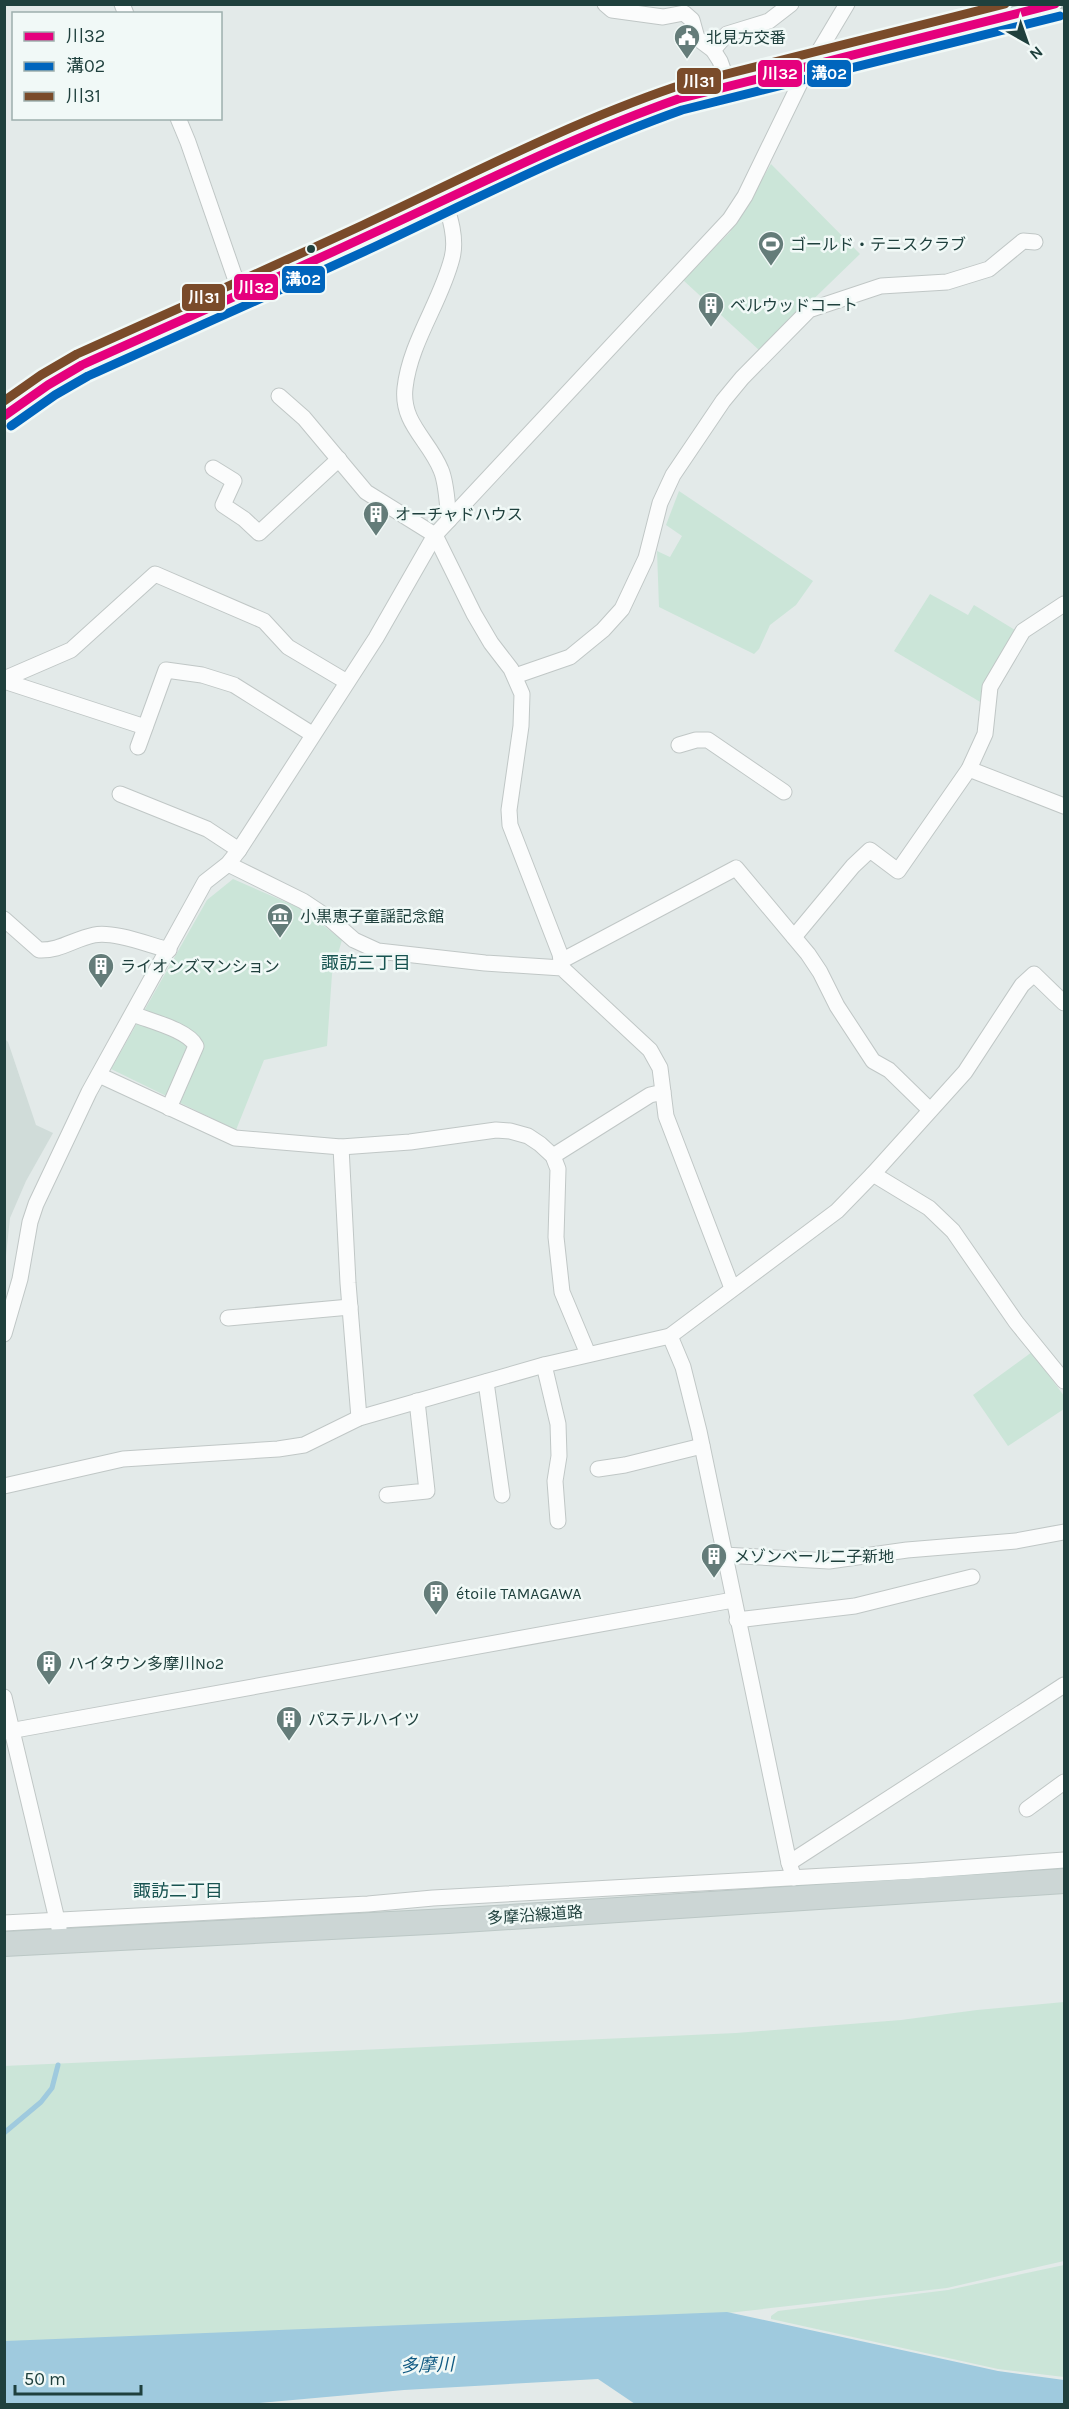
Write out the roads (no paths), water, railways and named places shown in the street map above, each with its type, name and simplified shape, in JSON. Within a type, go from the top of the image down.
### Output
[{"type":"highway","points":[[4,416],[48,385],[82,365],[241,295],[535,156],[627,117],[678,99],[1039,7]]},
{"type":"main road","name":"多摩沿線道路","points":[[4,1944],[60,1931],[448,1921],[1065,1881]]},
{"type":"street","points":[[606,4],[612,10],[663,16],[684,13],[692,20],[697,38],[713,50],[720,61],[729,86]]},
{"type":"street","points":[[713,50],[727,34],[769,21],[791,4]]},
{"type":"street","points":[[4,1334],[20,1279],[30,1222],[36,1204],[99,1075],[205,882],[228,864],[239,850],[378,634],[435,535],[730,219],[745,196],[800,83],[847,4]]},
{"type":"street","points":[[179,120],[241,295]]},
{"type":"street","points":[[444,199],[451,218],[452,256],[410,366],[405,388],[405,406],[411,424],[442,470],[449,520]]},
{"type":"street","points":[[514,676],[570,657],[603,630],[622,609],[646,558],[660,503],[673,475],[723,401],[742,378],[809,310],[881,286],[947,282],[989,269],[1023,241],[1035,242]]},
{"type":"street","points":[[279,396],[304,418],[366,492],[435,535],[474,615],[514,676],[522,694],[521,726],[509,810],[510,825],[562,965],[650,1050],[660,1068],[662,1100],[666,1116],[732,1288]]},
{"type":"street","points":[[213,468],[234,481],[223,505],[244,519],[259,533],[339,459]]},
{"type":"street","points":[[4,680],[71,650],[155,574],[264,621],[288,647],[347,682]]},
{"type":"street","points":[[794,937],[853,866],[870,850],[898,871],[969,769],[985,734],[990,687],[1023,631],[1062,611]]},
{"type":"street","points":[[138,747],[166,670],[202,675],[234,685],[312,734]]},
{"type":"street","points":[[4,680],[145,727]]},
{"type":"street","points":[[679,745],[696,740],[708,740],[784,792]]},
{"type":"street","points":[[969,769],[1065,806]]},
{"type":"street","points":[[120,794],[207,829],[239,850]]},
{"type":"street","points":[[228,864],[303,901],[330,919],[354,940],[378,951],[485,963],[562,965],[736,868],[820,972],[837,1006],[873,1061],[889,1070],[930,1110]]},
{"type":"street","points":[[4,919],[39,950],[53,951],[94,935],[108,935],[169,950]]},
{"type":"street","points":[[4,1486],[123,1460],[278,1449],[304,1445],[359,1418],[544,1365],[670,1336],[837,1211],[965,1071],[1022,985],[1034,974],[1065,1003]]},
{"type":"street","points":[[133,1014],[192,1039],[196,1046],[170,1108]]},
{"type":"street","points":[[99,1075],[235,1138],[341,1147],[410,1142],[496,1130],[528,1136],[553,1156],[558,1168],[556,1237],[562,1293],[588,1354]]},
{"type":"street","points":[[553,1156],[650,1095],[663,1092]]},
{"type":"street","points":[[341,1147],[359,1418]]},
{"type":"street","points":[[873,1174],[929,1208],[953,1231],[1016,1322],[1065,1381]]},
{"type":"street","points":[[228,1318],[350,1307]]},
{"type":"street","points":[[670,1336],[684,1367],[794,1878]]},
{"type":"street","points":[[544,1365],[558,1424],[559,1456],[555,1481],[558,1521]]},
{"type":"street","points":[[486,1382],[502,1495]]},
{"type":"street","points":[[387,1496],[427,1491],[417,1401]]},
{"type":"street","points":[[598,1469],[625,1465],[702,1446]]},
{"type":"street","points":[[724,1555],[829,1561],[908,1550],[1016,1540],[1065,1532]]},
{"type":"street","points":[[737,1620],[855,1606],[972,1577]]},
{"type":"street","points":[[9,1731],[733,1600]]},
{"type":"street","points":[[789,1863],[1065,1685]]},
{"type":"street","points":[[4,1697],[9,1731],[60,1931]]},
{"type":"street","points":[[1027,1809],[1065,1782]]},
{"type":"street","points":[[4,1923],[60,1931],[433,1898],[1065,1860]]},
{"type":"water","name":"多摩川","points":[[727,2312],[998,2371],[1064,2380],[1064,2404],[635,2404],[598,2379],[404,2390],[247,2404],[5,2404],[5,2341]]},
{"type":"waterway","points":[[4,2133],[41,2102],[52,2088],[58,2065]]},
{"type":"place","name":"北見方交番","points":[[687,60]]},
{"type":"place","name":"ゴールド・テニスクラブ","points":[[771,267]]},
{"type":"place","name":"ベルウッドコート","points":[[711,328]]},
{"type":"place","name":"オーチャドハウス","points":[[376,537]]},
{"type":"place","name":"小黒恵子童謡記念館","points":[[280,939]]},
{"type":"place","name":"ライオンズマンション","points":[[101,989]]},
{"type":"place","name":"メゾンベール二子新地","points":[[714,1579]]},
{"type":"place","name":"étoile TAMAGAWA","points":[[436,1616]]},
{"type":"place","name":"ハイタウン多摩川No2","points":[[49,1686]]},
{"type":"place","name":"パステルハイツ","points":[[289,1742]]},
{"type":"district","name":"諏訪三丁目","points":[[366,963]]},
{"type":"district","name":"諏訪二丁目","points":[[178,1891]]}]
